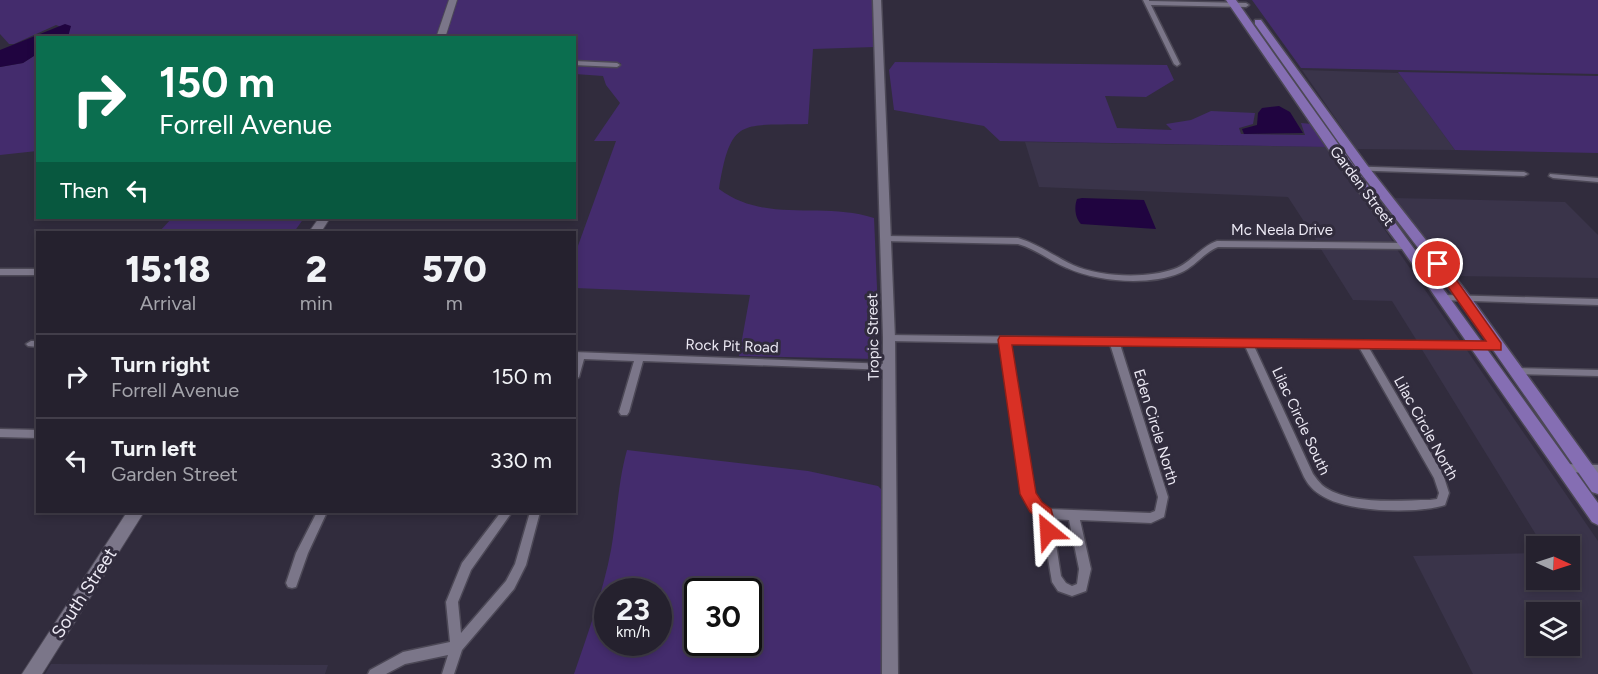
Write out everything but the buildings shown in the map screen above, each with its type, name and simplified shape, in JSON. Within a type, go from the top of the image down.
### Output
[{"type":"main road","points":[[441,36],[453,0]]},
{"type":"main road","name":"Garden Street","points":[[1238,2],[1258,39],[1347,168],[1407,246],[1598,517]]},
{"type":"main road","name":"Garden Street","points":[[1238,2],[1271,39],[1363,168],[1464,298],[1515,371],[1591,469],[1598,487]]},
{"type":"main road","name":"South Street","points":[[31,674],[135,513]]},
{"type":"street","name":"Tropic Street","points":[[877,0],[889,338],[890,674]]},
{"type":"street","points":[[1177,64],[1147,2],[1238,2]]},
{"type":"street","points":[[1258,39],[1271,39]]},
{"type":"street","points":[[576,63],[617,64]]},
{"type":"street","points":[[1300,100],[1315,101]]},
{"type":"street","points":[[1347,168],[1524,174]]},
{"type":"street","points":[[1553,176],[1596,181]]},
{"type":"street","name":"Mc Neela Drive","points":[[886,239],[1018,241],[1036,247],[1073,268],[1118,276],[1172,273],[1188,265],[1208,247],[1217,244],[1407,246]]},
{"type":"street","points":[[0,272],[36,272]]},
{"type":"street","points":[[1444,298],[1598,303]]},
{"type":"street","points":[[889,338],[1497,346]]},
{"type":"street","points":[[1005,340],[1029,494],[1036,507],[1046,514],[1056,578],[1062,587],[1072,591],[1082,587],[1085,577],[1074,515]]},
{"type":"street","name":"Eden Circle North","points":[[1046,514],[1151,518],[1160,514],[1163,507],[1163,497],[1114,341]]},
{"type":"street","name":"Lilac Circle South","points":[[1248,342],[1314,485],[1334,499],[1377,503]]},
{"type":"street","name":"Lilac Circle North","points":[[1362,344],[1439,477],[1444,493],[1441,501],[1430,505],[1377,503]]},
{"type":"street","name":"Rock Pit Road","points":[[578,355],[889,367]]},
{"type":"street","points":[[624,412],[640,357]]},
{"type":"street","points":[[1515,371],[1598,373]]},
{"type":"street","points":[[0,433],[36,434]]},
{"type":"street","points":[[1563,468],[1591,469]]},
{"type":"street","points":[[292,583],[302,553],[322,513]]},
{"type":"street","points":[[457,647],[452,602],[466,567],[506,513]]},
{"type":"street","points":[[448,674],[457,647],[510,585],[520,565],[535,513]]},
{"type":"street","points":[[374,674],[403,658],[457,647]]},
{"type":"shaded area","points":[[0,0],[450,0],[437,36],[68,36],[69,30],[56,25],[14,44],[9,44],[0,34]]},
{"type":"shaded area","points":[[457,0],[873,0],[875,47],[813,49],[808,124],[754,126],[743,130],[735,137],[729,148],[719,189],[737,200],[756,206],[854,213],[874,218],[877,288],[876,359],[739,356],[750,295],[576,288],[576,251],[616,141],[594,141],[620,103],[606,85],[603,76],[576,74],[576,65],[620,66],[621,63],[576,62],[576,36],[445,36]]},
{"type":"shaded area","points":[[1252,0],[1598,0],[1598,74],[1301,68]]},
{"type":"shaded area","points":[[65,24],[71,26],[68,36],[36,36],[36,55],[23,63],[0,67],[0,50]]},
{"type":"shaded area","points":[[36,55],[36,151],[0,155],[0,67],[23,63]]},
{"type":"shaded area","points":[[895,62],[1167,65],[1174,80],[1146,97],[1105,96],[1117,128],[1172,130],[1166,124],[1191,120],[1211,111],[1255,113],[1253,124],[1239,128],[1241,134],[1305,135],[1301,123],[1312,124],[1328,147],[1000,141],[984,126],[894,110],[889,70]]},
{"type":"shaded area","points":[[1302,70],[1399,73],[1455,150],[1357,149]]},
{"type":"shaded area","points":[[1398,72],[1598,76],[1598,153],[1455,150]]},
{"type":"shaded area","points":[[1279,106],[1290,112],[1303,133],[1244,134],[1242,129],[1257,125],[1258,113],[1262,108]]},
{"type":"shaded area","points":[[1025,142],[1328,147],[1393,242],[1316,240],[1288,197],[1039,187]]},
{"type":"shaded area","points":[[1393,198],[1565,202],[1598,235],[1598,278],[1452,276]]},
{"type":"shaded area","points":[[1077,199],[1144,200],[1156,229],[1081,224],[1077,219],[1075,209]]},
{"type":"shaded area","points":[[171,219],[303,219],[295,231],[160,231]]},
{"type":"shaded area","points":[[1319,246],[1396,248],[1461,342],[1417,341],[1392,301],[1353,300]]},
{"type":"shaded area","points":[[1421,348],[1466,349],[1598,541],[1598,674],[1473,674],[1413,556],[1526,553],[1526,590],[1580,590],[1580,536],[1537,536]]},
{"type":"shaded area","points":[[627,450],[808,471],[878,486],[883,491],[882,674],[574,674],[594,615],[594,656],[672,656],[672,578],[605,578]]},
{"type":"shaded area","points":[[51,664],[328,665],[325,674],[45,674]]},
{"type":"route","points":[[1048,531],[1046,514],[1036,507],[1029,494],[1005,340],[1497,346],[1438,264]]}]
